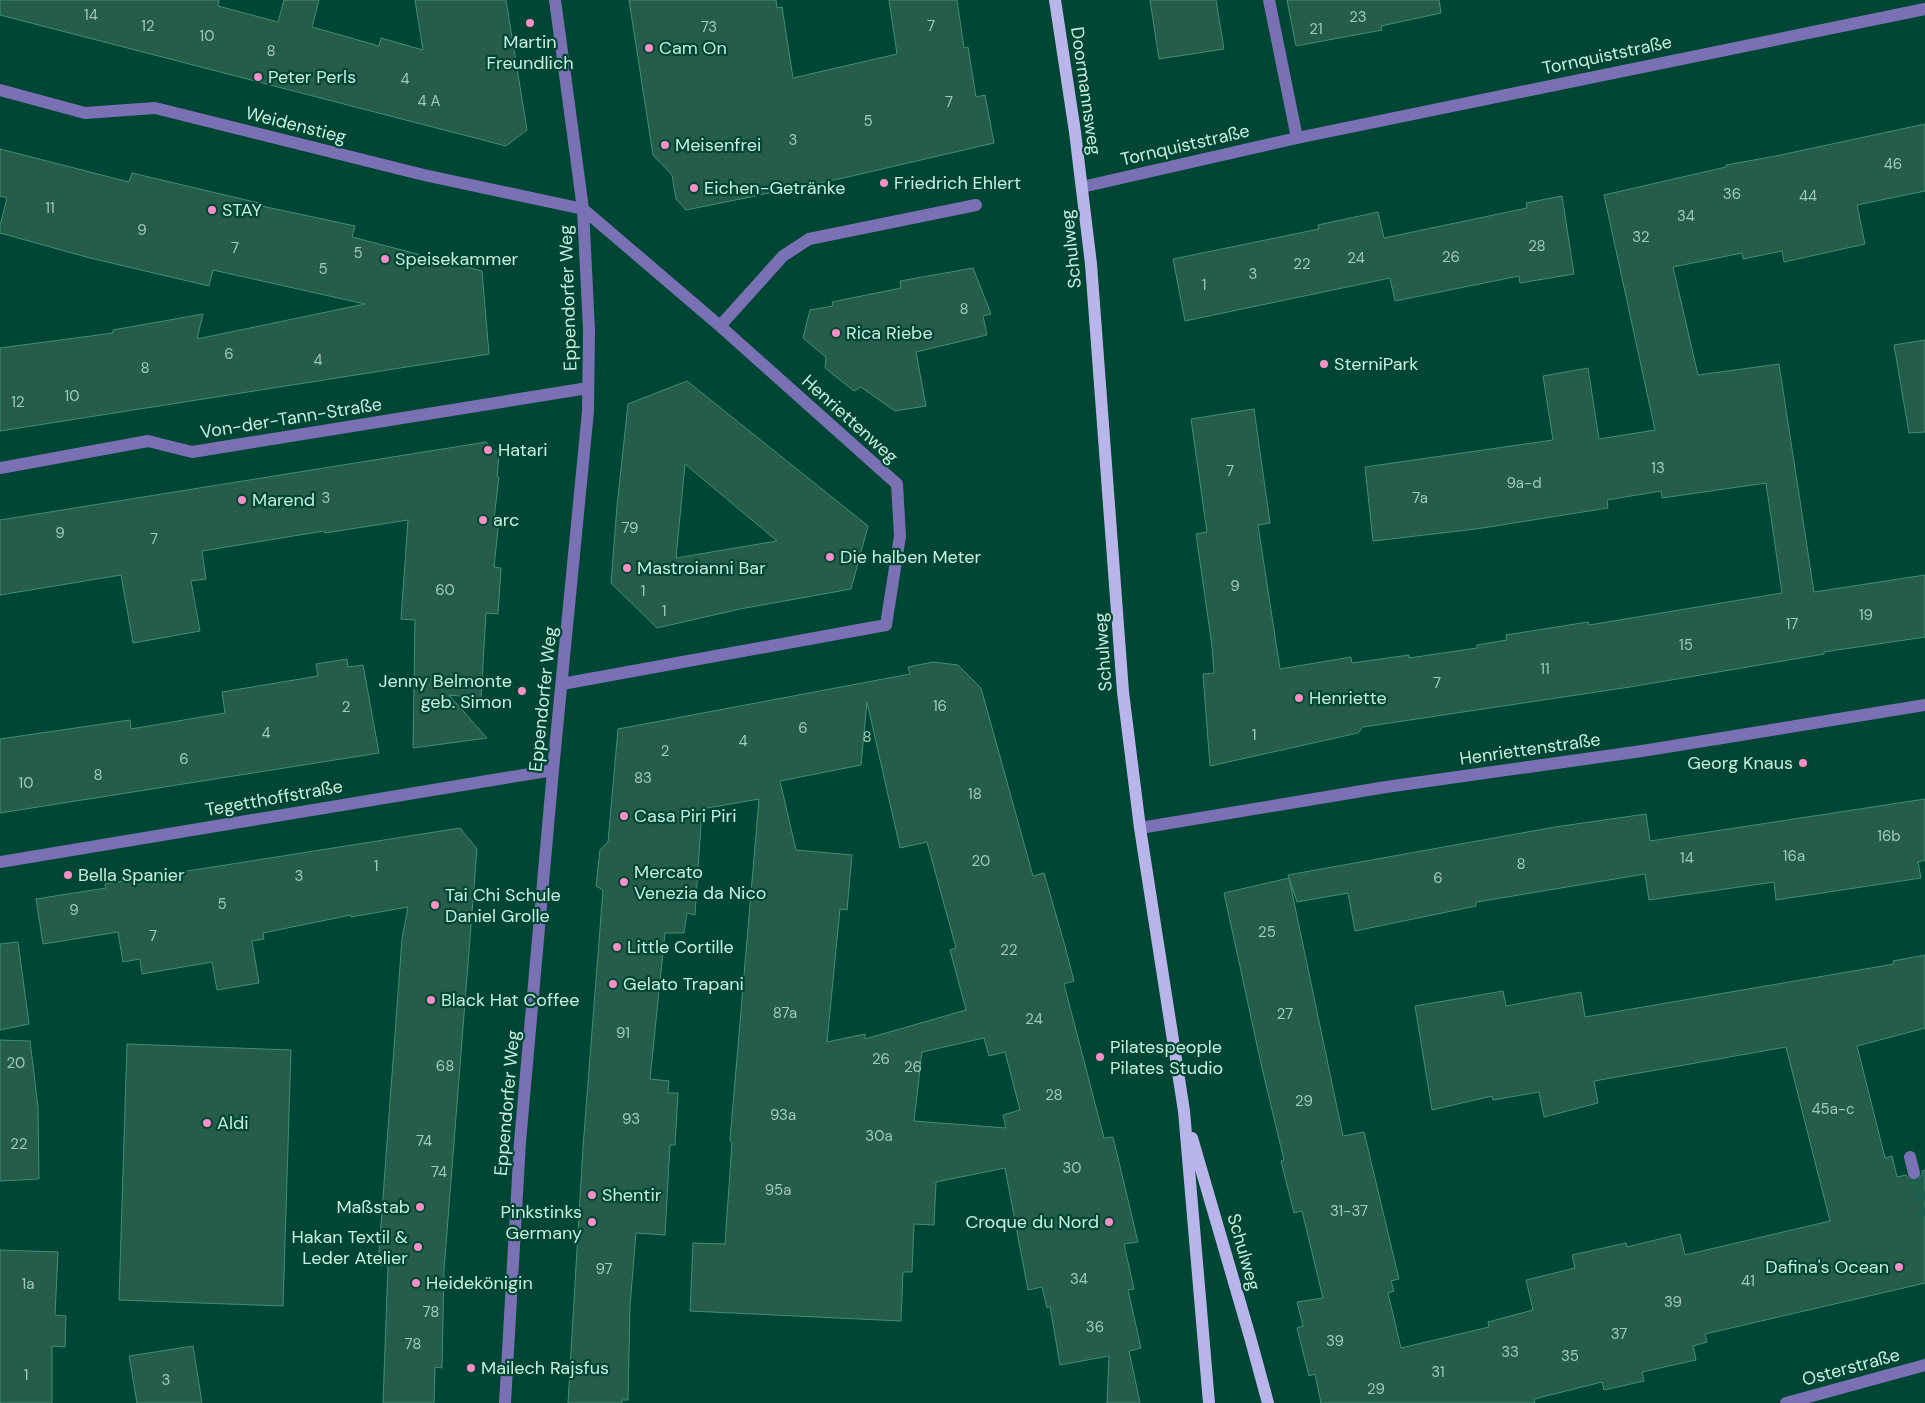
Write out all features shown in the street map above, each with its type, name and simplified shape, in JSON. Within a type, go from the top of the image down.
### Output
[{"type":"main road","name":"Doormannsweg","points":[[1055,0],[1082,187]]},
{"type":"main road","name":"Schulweg","points":[[1082,187],[1092,273],[1123,692],[1140,828],[1184,1111],[1210,1403]]},
{"type":"main road","name":"Schulweg","points":[[1184,1111],[1268,1403]]},
{"type":"street","name":"Eppendorfer Weg","points":[[505,1403],[520,1142],[553,770],[588,411],[589,330],[583,209],[555,0]]},
{"type":"street","points":[[1269,0],[1297,138]]},
{"type":"street","name":"Tornquiststraße","points":[[1082,187],[1297,138],[1925,9]]},
{"type":"street","name":"Weidenstieg","points":[[0,90],[85,112],[155,108],[424,175],[583,209]]},
{"type":"street","points":[[720,326],[783,256],[809,239],[976,205]]},
{"type":"street","name":"Henriettenweg","points":[[562,684],[886,625],[900,536],[897,484],[720,326],[583,209]]},
{"type":"street","name":"Von-der-Tann-Straße","points":[[0,468],[148,441],[192,452],[588,388]]},
{"type":"street","name":"Henriettenstraße","points":[[1140,828],[1386,787],[1642,750],[1925,705]]},
{"type":"street","name":"Tegetthoffstraße","points":[[0,862],[553,770]]},
{"type":"street","points":[[1910,1157],[1914,1173]]},
{"type":"street","name":"Osterstraße","points":[[1786,1403],[1925,1365]]},
{"type":"building","points":[[0,0],[219,0],[218,6],[278,22],[284,0],[319,0],[312,27],[379,46],[381,38],[423,50],[415,0],[506,0],[527,130],[506,146],[0,15]]},
{"type":"building","points":[[629,0],[776,0],[777,8],[782,7],[793,78],[897,54],[889,0],[957,0],[964,48],[968,47],[976,97],[985,95],[994,143],[839,179],[686,210],[676,199],[672,175],[653,155]]},
{"type":"building","points":[[1150,0],[1216,0],[1224,49],[1159,59]]},
{"type":"building","points":[[1287,0],[1439,0],[1441,13],[1381,26],[1382,30],[1296,46]]},
{"type":"building","points":[[1925,124],[1925,191],[1857,205],[1865,244],[1784,262],[1782,251],[1743,259],[1742,253],[1673,267],[1698,375],[1779,364],[1814,592],[1925,575],[1925,637],[1824,652],[1824,654],[1630,687],[1363,727],[1358,733],[1210,766],[1203,674],[1214,673],[1196,534],[1207,532],[1191,419],[1254,409],[1270,523],[1258,525],[1280,669],[1351,657],[1352,663],[1409,655],[1409,658],[1477,648],[1477,645],[1507,640],[1506,635],[1588,622],[1589,625],[1782,593],[1766,483],[1662,498],[1661,491],[1607,500],[1608,508],[1476,529],[1373,541],[1365,467],[1553,440],[1543,376],[1588,368],[1599,439],[1655,430],[1604,195],[1726,167],[1726,165]]},
{"type":"building","points":[[0,149],[129,182],[132,173],[263,204],[262,206],[355,226],[352,237],[482,271],[489,354],[0,431],[0,348],[113,333],[113,330],[203,314],[197,339],[365,304],[213,270],[209,286],[90,258],[0,233],[7,198],[0,196]]},
{"type":"building","points":[[1562,196],[1574,274],[1520,283],[1519,276],[1395,301],[1390,278],[1185,321],[1173,259],[1319,229],[1318,225],[1378,212],[1384,238],[1527,208],[1526,203]]},
{"type":"building","points":[[973,268],[991,314],[983,316],[987,335],[916,352],[926,406],[895,411],[861,387],[854,391],[825,368],[826,357],[803,338],[810,310],[833,306],[832,302],[901,288],[900,281]]},
{"type":"building","points":[[1925,340],[1925,432],[1909,433],[1894,345]]},
{"type":"building","points":[[687,381],[868,526],[851,589],[740,609],[657,628],[611,583],[628,404]],"holes":[[[685,464],[777,541],[676,558]]]},
{"type":"building","points":[[486,442],[499,455],[497,477],[499,477],[494,519],[499,520],[494,567],[501,568],[498,614],[486,613],[481,698],[449,695],[487,738],[413,748],[415,620],[401,619],[408,520],[325,533],[324,531],[202,551],[206,579],[191,581],[200,631],[133,643],[121,575],[0,595],[0,520]]},
{"type":"building","points":[[347,659],[348,667],[363,665],[379,753],[0,813],[0,739],[130,720],[131,729],[225,713],[222,692],[318,676],[316,664]]},
{"type":"building","points":[[933,662],[958,665],[981,688],[1033,876],[1044,873],[1074,981],[1064,984],[1104,1138],[1113,1137],[1138,1242],[1124,1244],[1134,1289],[1128,1290],[1141,1348],[1129,1351],[1140,1403],[1107,1403],[1109,1356],[1060,1365],[1050,1306],[1047,1308],[1042,1287],[1028,1290],[1005,1168],[936,1182],[934,1225],[914,1224],[912,1272],[903,1272],[901,1321],[690,1311],[693,1243],[725,1244],[732,1143],[730,1140],[759,799],[702,809],[695,915],[687,913],[684,933],[665,933],[650,1079],[669,1081],[668,1093],[678,1093],[675,1145],[670,1145],[665,1235],[636,1233],[630,1306],[628,1400],[622,1400],[622,1403],[568,1403],[583,1147],[603,890],[596,886],[600,850],[608,842],[618,729],[910,674],[908,667]],"holes":[[[867,702],[900,848],[927,842],[956,948],[950,950],[966,1010],[865,1039],[865,1034],[827,1042],[840,909],[847,910],[852,855],[796,850],[780,781],[861,765]],[[984,1038],[989,1056],[1005,1052],[1020,1110],[1003,1115],[1006,1128],[914,1121],[922,1052]]]},
{"type":"building","points":[[1925,799],[1925,860],[1918,862],[1921,878],[1776,900],[1774,882],[1649,900],[1645,874],[1476,902],[1476,906],[1355,931],[1348,893],[1297,902],[1288,875],[1555,827],[1646,814],[1650,841]]},
{"type":"building","points":[[460,828],[477,849],[444,1270],[442,1368],[435,1367],[434,1403],[383,1403],[388,1266],[378,1265],[402,939],[408,907],[351,917],[351,915],[263,933],[264,939],[252,941],[259,983],[217,990],[212,962],[142,974],[140,959],[123,962],[118,932],[43,944],[36,899],[106,888],[105,884]]},
{"type":"building","points":[[1289,878],[1343,1136],[1364,1132],[1399,1279],[1391,1281],[1394,1291],[1388,1293],[1401,1348],[1489,1327],[1488,1322],[1533,1310],[1526,1280],[1575,1268],[1572,1255],[1626,1243],[1627,1247],[1680,1234],[1685,1255],[1830,1221],[1786,1047],[1594,1081],[1598,1103],[1544,1117],[1539,1092],[1493,1100],[1492,1096],[1432,1110],[1415,1006],[1503,991],[1506,1006],[1581,992],[1585,1017],[1894,964],[1893,961],[1925,955],[1925,1028],[1857,1046],[1885,1158],[1892,1156],[1897,1177],[1906,1175],[1911,1181],[1916,1181],[1922,1176],[1922,1171],[1925,1170],[1925,1283],[1705,1334],[1707,1342],[1693,1346],[1696,1360],[1642,1372],[1644,1381],[1604,1390],[1602,1382],[1534,1399],[1535,1403],[1321,1403],[1315,1374],[1309,1376],[1297,1328],[1303,1326],[1297,1302],[1323,1298],[1302,1211],[1294,1213],[1281,1161],[1284,1160],[1224,893]]},
{"type":"building","points":[[18,942],[29,1024],[0,1030],[0,944]]},
{"type":"building","points":[[0,1040],[30,1041],[38,1107],[39,1179],[0,1181]]},
{"type":"building","name":"Aldi","points":[[127,1044],[291,1050],[283,1306],[119,1300]]},
{"type":"building","points":[[0,1250],[58,1252],[55,1315],[66,1316],[65,1347],[52,1346],[52,1403],[0,1403]]},
{"type":"building","points":[[193,1346],[202,1403],[137,1403],[129,1356]]},
{"type":"tunnel","points":[[1914,1173],[1925,1216]]},
{"type":"place","name":"Martin Freundlich","points":[[530,23]]},
{"type":"place","name":"Cam On","points":[[649,48]]},
{"type":"place","name":"Peter Perls","points":[[258,77]]},
{"type":"place","name":"Meisenfrei","points":[[665,145]]},
{"type":"place","name":"Friedrich Ehlert","points":[[884,183]]},
{"type":"place","name":"Eichen-Getränke","points":[[694,188]]},
{"type":"place","name":"STAY","points":[[212,210]]},
{"type":"place","name":"Speisekammer","points":[[385,259]]},
{"type":"place","name":"Rica Riebe","points":[[836,333]]},
{"type":"place","name":"SterniPark","points":[[1324,364]]},
{"type":"place","name":"Hatari","points":[[488,450]]},
{"type":"place","name":"Marend","points":[[242,500]]},
{"type":"place","name":"arc","points":[[483,520]]},
{"type":"place","name":"Die halben Meter","points":[[830,557]]},
{"type":"place","name":"Mastroianni Bar","points":[[627,568]]},
{"type":"place","name":"Jenny Belmonte geb. Simon","points":[[522,691]]},
{"type":"place","name":"Henriette","points":[[1299,698]]},
{"type":"place","name":"Georg Knaus","points":[[1803,763]]},
{"type":"place","name":"Casa Piri Piri","points":[[624,816]]},
{"type":"place","name":"Bella Spanier","points":[[68,875]]},
{"type":"place","name":"Mercato Venezia da Nico","points":[[624,882]]},
{"type":"place","name":"Tai Chi Schule Daniel Grolle","points":[[435,905]]},
{"type":"place","name":"Little Cortille","points":[[617,947]]},
{"type":"place","name":"Gelato Trapani","points":[[613,984]]},
{"type":"place","name":"Black Hat Coffee","points":[[431,1000]]},
{"type":"place","name":"Pilatespeople Pilates Studio","points":[[1100,1057]]},
{"type":"place","name":"Aldi","points":[[207,1123]]},
{"type":"place","name":"Shentir","points":[[592,1195]]},
{"type":"place","name":"Maßstab","points":[[420,1207]]},
{"type":"place","name":"Pinkstinks Germany","points":[[592,1222]]},
{"type":"place","name":"Croque du Nord","points":[[1109,1222]]},
{"type":"place","name":"Hakan Textil & Leder Atelier","points":[[418,1247]]},
{"type":"place","name":"Dafina's Ocean","points":[[1899,1267]]},
{"type":"place","name":"Heidekönigin","points":[[416,1283]]},
{"type":"place","name":"Mailech Rajsfus","points":[[471,1368]]}]
